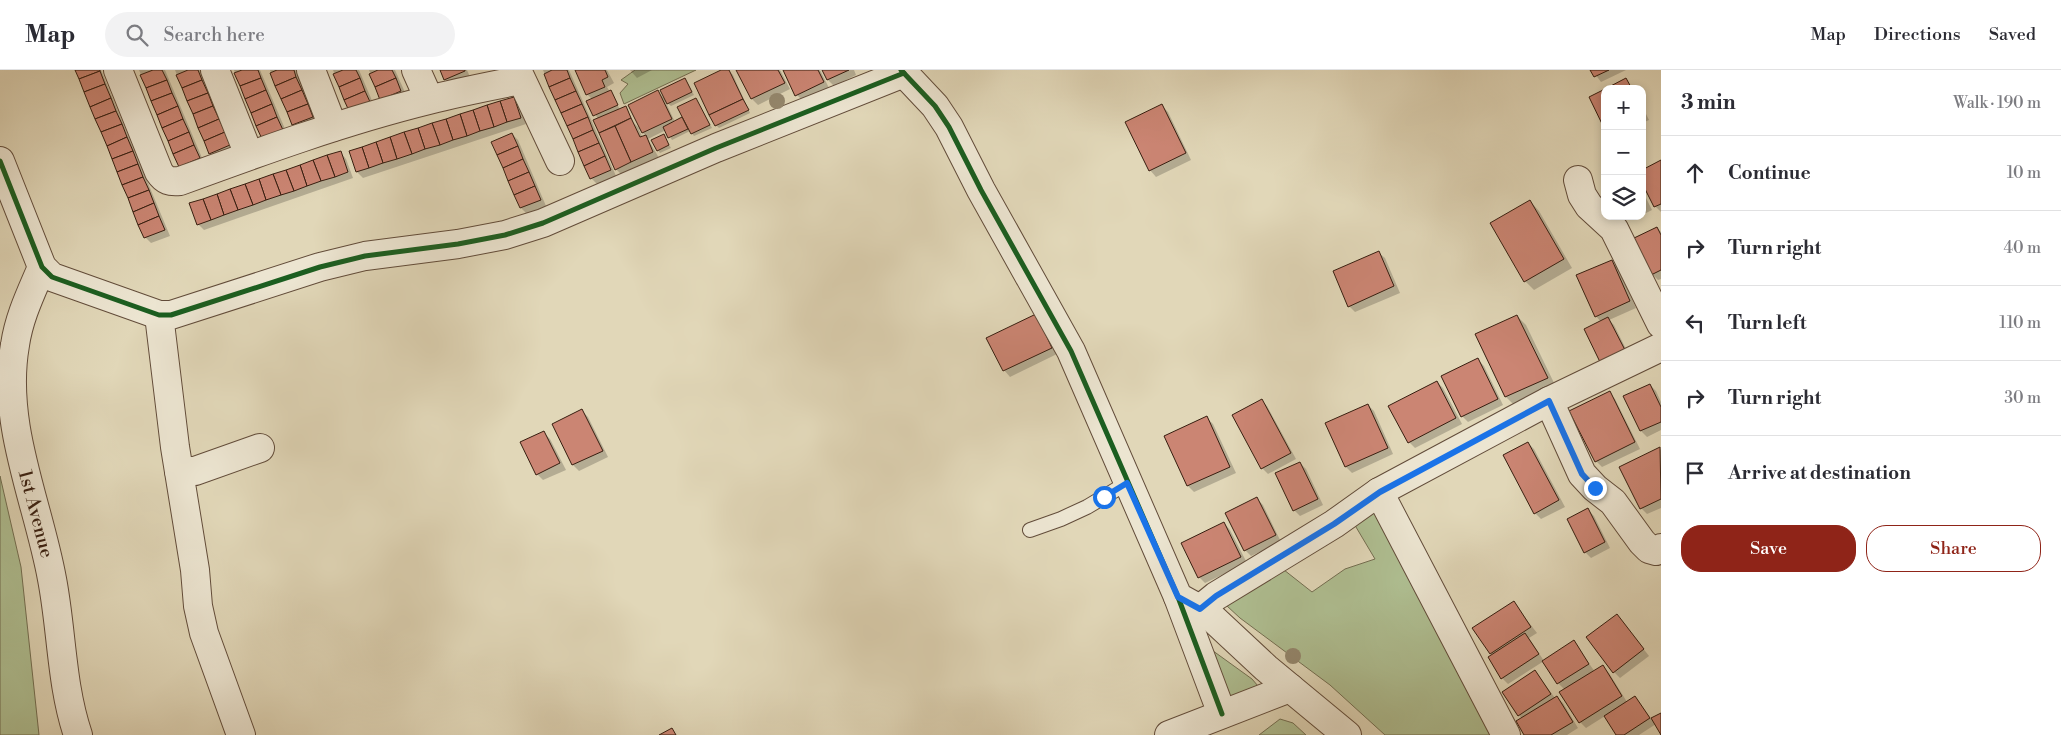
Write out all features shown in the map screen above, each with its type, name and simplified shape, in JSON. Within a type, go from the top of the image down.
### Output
[{"type":"street","points":[[118,70],[159,172],[163,178],[171,182],[333,127],[519,75],[560,161]]},
{"type":"street","points":[[215,70],[249,156]]},
{"type":"street","points":[[310,70],[333,127]]},
{"type":"street","points":[[416,70],[429,99]]},
{"type":"street","points":[[0,161],[42,267],[52,277],[159,315],[171,315],[320,267],[365,256],[506,235],[542,223],[716,148],[903,71],[930,100],[949,127],[981,190],[1074,359],[1127,483],[1189,603],[1222,714]]},
{"type":"street","points":[[1578,180],[1582,195],[1589,206],[1614,229],[1661,324]]},
{"type":"street","name":"1st Avenue","points":[[42,267],[23,309],[11,374],[20,455],[48,555],[64,670],[72,716],[78,735]]},
{"type":"street","points":[[159,315],[200,615],[204,633],[241,735]]},
{"type":"street","points":[[1189,603],[1216,596],[1334,524],[1380,492],[1549,401],[1661,347]]},
{"type":"street","points":[[1549,401],[1582,474],[1595,488],[1614,502],[1649,549],[1656,551],[1661,548]]},
{"type":"street","points":[[179,471],[201,469],[260,448]]},
{"type":"street","points":[[1380,492],[1506,735]]},
{"type":"street","points":[[1189,603],[1207,613],[1290,688],[1347,735]]},
{"type":"street","points":[[1169,735],[1290,688]]},
{"type":"lane","points":[[1030,530],[1087,507],[1127,483]]},
{"type":"green space","points":[[635,70],[696,70],[624,104],[620,93],[628,84],[621,80]]},
{"type":"green space","points":[[0,476],[21,567],[39,735],[0,735]]},
{"type":"green space","points":[[1372,509],[1493,735],[1385,735],[1330,685],[1240,618],[1227,606],[1226,599],[1279,566],[1312,592],[1345,569],[1375,559],[1353,522]]},
{"type":"green space","points":[[1209,648],[1252,679],[1258,686],[1257,688],[1228,698]]},
{"type":"green space","points":[[1280,719],[1293,723],[1306,735],[1259,735]]},
{"type":"building","points":[[75,70],[100,70],[100,71],[79,79]]},
{"type":"building","points":[[153,70],[162,70],[167,80],[146,88],[140,75]]},
{"type":"building","points":[[188,70],[198,70],[202,80],[182,88],[176,75]]},
{"type":"building","points":[[242,70],[258,70],[261,78],[240,86],[234,73]]},
{"type":"building","points":[[277,70],[294,70],[296,77],[275,86],[270,73]]},
{"type":"building","points":[[343,70],[356,70],[360,78],[339,87],[333,74]]},
{"type":"building","points":[[378,70],[392,70],[396,78],[375,87],[369,74]]},
{"type":"building","points":[[440,70],[465,70],[465,71],[444,80]]},
{"type":"building","points":[[552,70],[567,70],[570,78],[549,87],[544,74]]},
{"type":"building","points":[[575,70],[605,70],[608,77],[602,80],[605,87],[586,95]]},
{"type":"building","points":[[721,70],[729,70],[743,99],[709,115],[694,83]]},
{"type":"building","points":[[736,70],[778,70],[785,83],[751,99]]},
{"type":"building","points":[[783,70],[818,70],[824,82],[795,96]]},
{"type":"building","points":[[822,70],[849,70],[827,80]]},
{"type":"building","points":[[1590,70],[1609,70],[1594,77]]},
{"type":"building","points":[[100,71],[105,84],[84,92],[79,79]]},
{"type":"building","points":[[296,77],[302,90],[281,99],[275,86]]},
{"type":"building","points":[[261,78],[266,90],[245,99],[240,86]]},
{"type":"building","points":[[360,78],[365,91],[344,100],[339,87]]},
{"type":"building","points":[[396,78],[401,91],[380,100],[375,87]]},
{"type":"building","points":[[570,78],[576,91],[555,100],[549,87]]},
{"type":"building","points":[[685,78],[692,92],[667,104],[660,90]]},
{"type":"building","points":[[1626,78],[1630,85],[1613,85]]},
{"type":"building","points":[[167,80],[172,93],[151,101],[146,88]]},
{"type":"building","points":[[202,80],[208,93],[187,101],[182,88]]},
{"type":"building","points":[[105,84],[111,98],[90,107],[84,92]]},
{"type":"building","points":[[266,90],[272,104],[251,113],[245,99]]},
{"type":"building","points":[[302,90],[308,104],[287,112],[281,99]]},
{"type":"building","points":[[611,90],[618,105],[593,116],[586,101]]},
{"type":"building","points":[[658,90],[672,119],[642,133],[628,105]]},
{"type":"building","points":[[365,91],[371,104],[350,113],[344,100]]},
{"type":"building","points":[[576,91],[582,104],[561,113],[555,100]]},
{"type":"building","points":[[1601,91],[1601,122],[1589,97]]},
{"type":"building","points":[[172,93],[178,106],[157,115],[151,101]]},
{"type":"building","points":[[208,93],[213,106],[193,114],[187,101]]},
{"type":"building","points":[[514,97],[521,118],[507,122],[500,101]]},
{"type":"building","points":[[111,98],[116,111],[95,119],[90,107]]},
{"type":"building","points":[[696,98],[710,125],[691,134],[677,107]]},
{"type":"building","points":[[743,99],[749,110],[715,126],[709,115]]},
{"type":"building","points":[[500,101],[507,122],[494,127],[487,105]]},
{"type":"building","points":[[272,104],[277,117],[256,126],[251,113]]},
{"type":"building","points":[[308,104],[313,117],[292,125],[287,112]]},
{"type":"building","points":[[582,104],[588,117],[567,126],[561,113]]},
{"type":"building","points":[[1162,104],[1186,153],[1149,171],[1125,122]]},
{"type":"building","points":[[487,105],[494,127],[480,131],[473,110]]},
{"type":"building","points":[[178,106],[183,119],[162,128],[157,115]]},
{"type":"building","points":[[213,106],[219,119],[198,128],[193,114]]},
{"type":"building","points":[[626,106],[631,118],[599,133],[593,120]]},
{"type":"building","points":[[473,110],[480,131],[467,136],[460,114]]},
{"type":"building","points":[[116,111],[122,124],[101,132],[95,119]]},
{"type":"building","points":[[460,114],[467,136],[453,140],[446,119]]},
{"type":"building","points":[[277,117],[283,130],[262,139],[256,126]]},
{"type":"building","points":[[588,117],[593,130],[573,139],[567,126]]},
{"type":"building","points":[[682,117],[688,129],[668,138],[663,127]]},
{"type":"building","points":[[631,118],[640,137],[646,135],[653,152],[631,162],[615,126]]},
{"type":"building","points":[[183,119],[189,132],[168,141],[162,128]]},
{"type":"building","points":[[219,119],[225,132],[204,141],[198,128]]},
{"type":"building","points":[[446,119],[453,140],[440,145],[432,123]]},
{"type":"building","points":[[432,123],[440,145],[425,149],[418,128]]},
{"type":"building","points":[[122,124],[127,137],[107,146],[101,132]]},
{"type":"building","points":[[615,126],[631,162],[615,170],[599,133]]},
{"type":"building","points":[[418,128],[425,149],[412,154],[404,132]]},
{"type":"building","points":[[593,130],[599,143],[578,152],[573,139]]},
{"type":"building","points":[[189,132],[194,145],[173,154],[168,141]]},
{"type":"building","points":[[225,132],[230,145],[209,154],[204,141]]},
{"type":"building","points":[[404,132],[412,154],[397,159],[390,137]]},
{"type":"building","points":[[512,133],[518,146],[497,155],[491,142]]},
{"type":"building","points":[[664,134],[669,145],[657,151],[651,140]]},
{"type":"building","points":[[127,137],[133,151],[112,159],[107,146]]},
{"type":"building","points":[[390,137],[397,159],[383,163],[376,142]]},
{"type":"building","points":[[376,142],[383,163],[369,168],[362,147]]},
{"type":"building","points":[[599,143],[605,156],[584,166],[578,152]]},
{"type":"building","points":[[194,145],[200,158],[179,167],[173,154]]},
{"type":"building","points":[[518,146],[523,159],[503,168],[497,155]]},
{"type":"building","points":[[362,147],[369,168],[356,172],[349,151]]},
{"type":"building","points":[[133,151],[138,164],[117,172],[112,159]]},
{"type":"building","points":[[341,151],[348,172],[335,177],[327,155]]},
{"type":"building","points":[[327,155],[335,177],[321,181],[313,160]]},
{"type":"building","points":[[605,156],[611,170],[590,179],[584,166]]},
{"type":"building","points":[[523,159],[529,172],[508,181],[503,168]]},
{"type":"building","points":[[313,160],[321,181],[307,186],[300,165]]},
{"type":"building","points":[[1661,160],[1661,204],[1654,207],[1646,191],[1646,168]]},
{"type":"building","points":[[138,164],[143,177],[122,185],[117,172]]},
{"type":"building","points":[[300,165],[307,186],[294,191],[286,170]]},
{"type":"building","points":[[286,170],[294,191],[281,195],[273,174]]},
{"type":"building","points":[[529,172],[535,186],[514,195],[508,181]]},
{"type":"building","points":[[273,174],[281,195],[266,200],[259,179]]},
{"type":"building","points":[[143,177],[149,190],[128,198],[122,185]]},
{"type":"building","points":[[259,179],[266,200],[253,205],[245,184]]},
{"type":"building","points":[[245,184],[253,205],[238,210],[230,189]]},
{"type":"building","points":[[535,186],[541,200],[520,208],[514,195]]},
{"type":"building","points":[[230,189],[238,210],[224,215],[217,194]]},
{"type":"building","points":[[149,190],[154,203],[133,212],[128,198]]},
{"type":"building","points":[[217,194],[224,215],[211,220],[203,199]]},
{"type":"building","points":[[203,199],[211,220],[197,225],[189,203]]},
{"type":"building","points":[[1530,200],[1564,259],[1524,282],[1490,223]]},
{"type":"building","points":[[154,203],[159,216],[138,225],[133,212]]},
{"type":"building","points":[[159,216],[165,230],[144,238],[138,225]]},
{"type":"building","points":[[1657,227],[1661,235],[1661,270],[1651,275],[1632,239]]},
{"type":"building","points":[[1379,251],[1394,286],[1348,307],[1333,271]]},
{"type":"building","points":[[1612,260],[1630,301],[1595,317],[1576,275]]},
{"type":"building","points":[[1036,314],[1052,348],[1003,371],[986,338]]},
{"type":"building","points":[[1517,315],[1548,378],[1505,397],[1475,334]]},
{"type":"building","points":[[1608,317],[1625,350],[1600,362],[1584,329]]},
{"type":"building","points":[[1478,358],[1498,399],[1461,417],[1441,376]]},
{"type":"building","points":[[1437,381],[1456,418],[1408,443],[1388,406]]},
{"type":"building","points":[[1650,384],[1661,407],[1661,422],[1640,431],[1623,396]]},
{"type":"building","points":[[1610,391],[1635,442],[1595,462],[1569,411]]},
{"type":"building","points":[[1262,399],[1291,453],[1261,469],[1232,415]]},
{"type":"building","points":[[1368,404],[1388,448],[1345,467],[1325,423]]},
{"type":"building","points":[[582,409],[603,451],[572,465],[552,424]]},
{"type":"building","points":[[1207,416],[1230,467],[1187,486],[1164,436]]},
{"type":"building","points":[[544,431],[560,463],[536,475],[520,442]]},
{"type":"building","points":[[1528,442],[1559,500],[1534,514],[1503,455]]},
{"type":"building","points":[[1660,447],[1661,499],[1640,509],[1619,467]]},
{"type":"building","points":[[1300,462],[1318,499],[1293,511],[1275,473]]},
{"type":"building","points":[[1257,497],[1276,535],[1244,551],[1225,513]]},
{"type":"building","points":[[1588,508],[1605,542],[1584,553],[1567,519]]},
{"type":"building","points":[[1224,522],[1241,557],[1198,578],[1181,543]]},
{"type":"building","points":[[1514,601],[1531,627],[1490,654],[1472,628]]},
{"type":"building","points":[[1617,614],[1644,649],[1613,673],[1586,637]]},
{"type":"building","points":[[1525,633],[1539,654],[1501,679],[1488,657]]},
{"type":"building","points":[[1574,640],[1589,664],[1557,684],[1542,661]]},
{"type":"building","points":[[1603,665],[1622,696],[1579,723],[1559,692]]},
{"type":"building","points":[[1535,670],[1551,694],[1518,716],[1502,692]]},
{"type":"building","points":[[1557,696],[1573,722],[1551,735],[1524,735],[1516,721]]},
{"type":"building","points":[[1635,696],[1650,718],[1624,735],[1616,735],[1604,716]]},
{"type":"building","points":[[1661,713],[1661,735],[1651,718]]},
{"type":"building","points":[[672,728],[676,735],[659,735]]},
{"type":"cycle path","points":[[901,70],[935,106],[949,127],[981,190],[1071,351],[1178,597],[1222,714]]},
{"type":"cycle path","points":[[0,161],[42,267],[52,277],[159,315],[171,315],[320,267],[365,256],[458,244],[505,235],[543,223],[716,148],[904,73]]},
{"type":"route","points":[[1104,497],[1127,483],[1178,597],[1200,609],[1216,596],[1334,524],[1380,492],[1549,401],[1582,474],[1595,488]]}]
